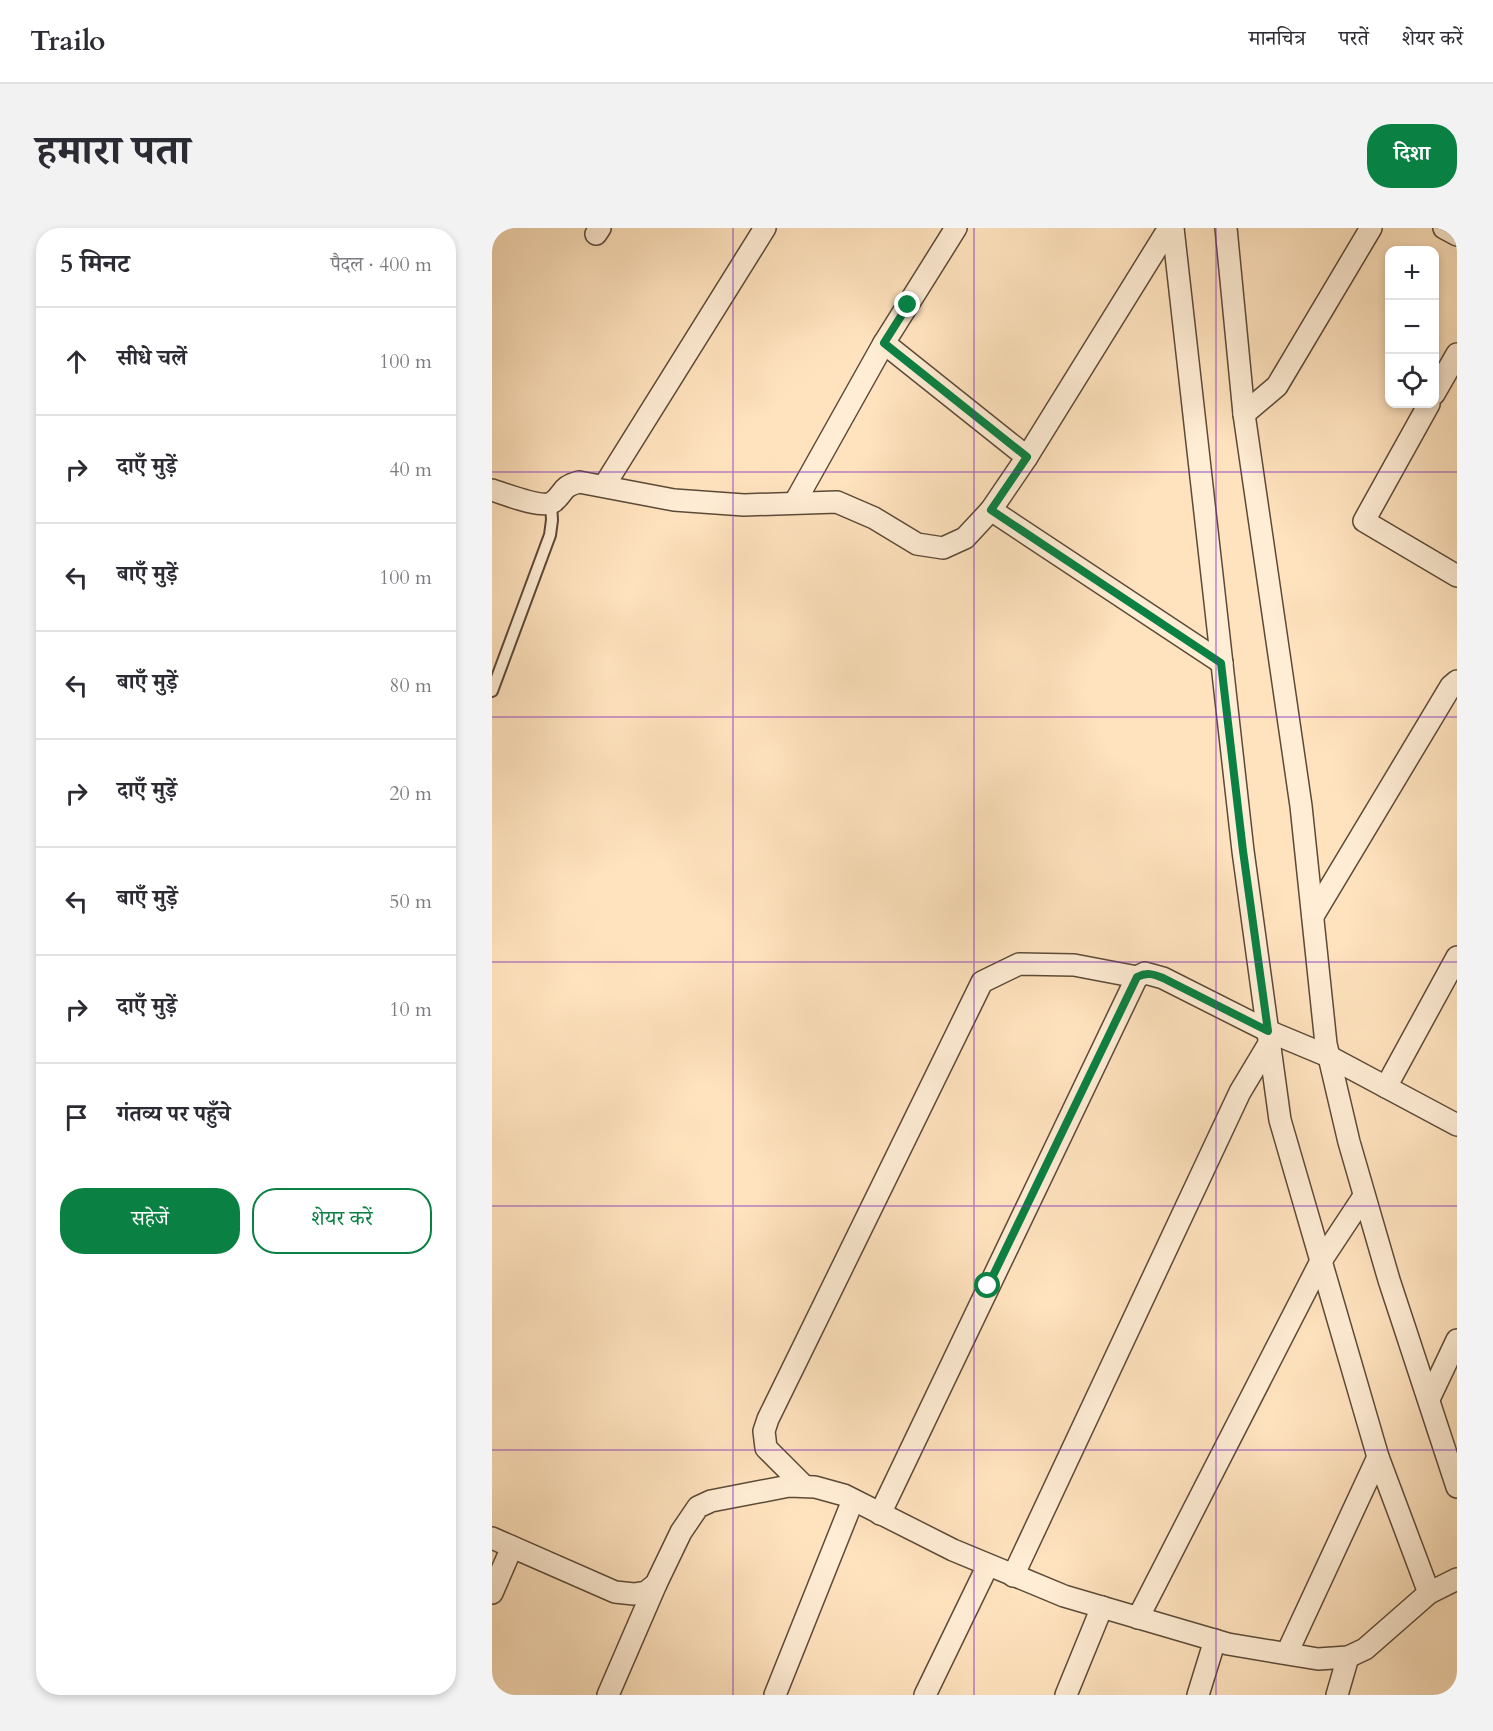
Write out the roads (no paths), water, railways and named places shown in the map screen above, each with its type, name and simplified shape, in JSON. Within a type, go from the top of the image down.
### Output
[{"type":"street","points":[[604,486],[765,228]]},
{"type":"street","points":[[795,502],[884,343],[956,228]]},
{"type":"street","points":[[492,490],[535,502],[551,503],[569,485],[579,482],[674,500],[744,505],[837,502],[874,518],[917,544],[943,548],[965,538],[991,510],[1027,457],[1171,228]]},
{"type":"street","points":[[1171,228],[1243,851],[1280,1120],[1378,1456],[1429,1593]]},
{"type":"street","points":[[1226,228],[1244,414],[1301,806],[1328,1056],[1349,1142],[1389,1281],[1457,1487]]},
{"type":"street","points":[[1244,414],[1277,386],[1371,228]]},
{"type":"street","points":[[1444,228],[1457,235]]},
{"type":"street","points":[[884,343],[1027,457]]},
{"type":"street","points":[[1439,385],[1457,354]]},
{"type":"street","points":[[1427,408],[1364,521],[1457,576]]},
{"type":"street","points":[[991,510],[1221,663]]},
{"type":"street","points":[[1313,915],[1451,686],[1457,681]]},
{"type":"street","points":[[1386,1086],[1457,957]]},
{"type":"street","points":[[804,1486],[766,1448],[765,1431],[768,1419],[982,982],[1019,964],[1074,965],[1137,977],[1145,973],[1154,974],[1269,1036],[1328,1056],[1457,1125]]},
{"type":"street","points":[[880,1514],[1137,977]]},
{"type":"street","points":[[1013,1576],[1240,1092],[1269,1036]]},
{"type":"street","points":[[1138,1618],[1322,1261],[1364,1196]]},
{"type":"street","points":[[1429,1399],[1457,1340]]},
{"type":"street","points":[[1287,1653],[1378,1456]]},
{"type":"street","points":[[608,1695],[656,1584],[681,1532],[698,1507],[711,1501],[789,1486],[815,1487],[853,1500],[953,1550],[1064,1596],[1215,1640],[1318,1659],[1348,1657],[1365,1649],[1429,1593],[1457,1579]]},
{"type":"street","points":[[775,1695],[853,1500]]},
{"type":"street","points":[[492,1538],[615,1592],[634,1594],[646,1592],[656,1584]]},
{"type":"street","points":[[492,1593],[512,1547]]},
{"type":"street","points":[[925,1695],[988,1565]]},
{"type":"street","points":[[1066,1695],[1102,1607]]},
{"type":"street","points":[[1198,1695],[1215,1640]]},
{"type":"street","points":[[1337,1695],[1348,1657]]},
{"type":"lane","points":[[492,691],[550,536],[551,503]]}]
